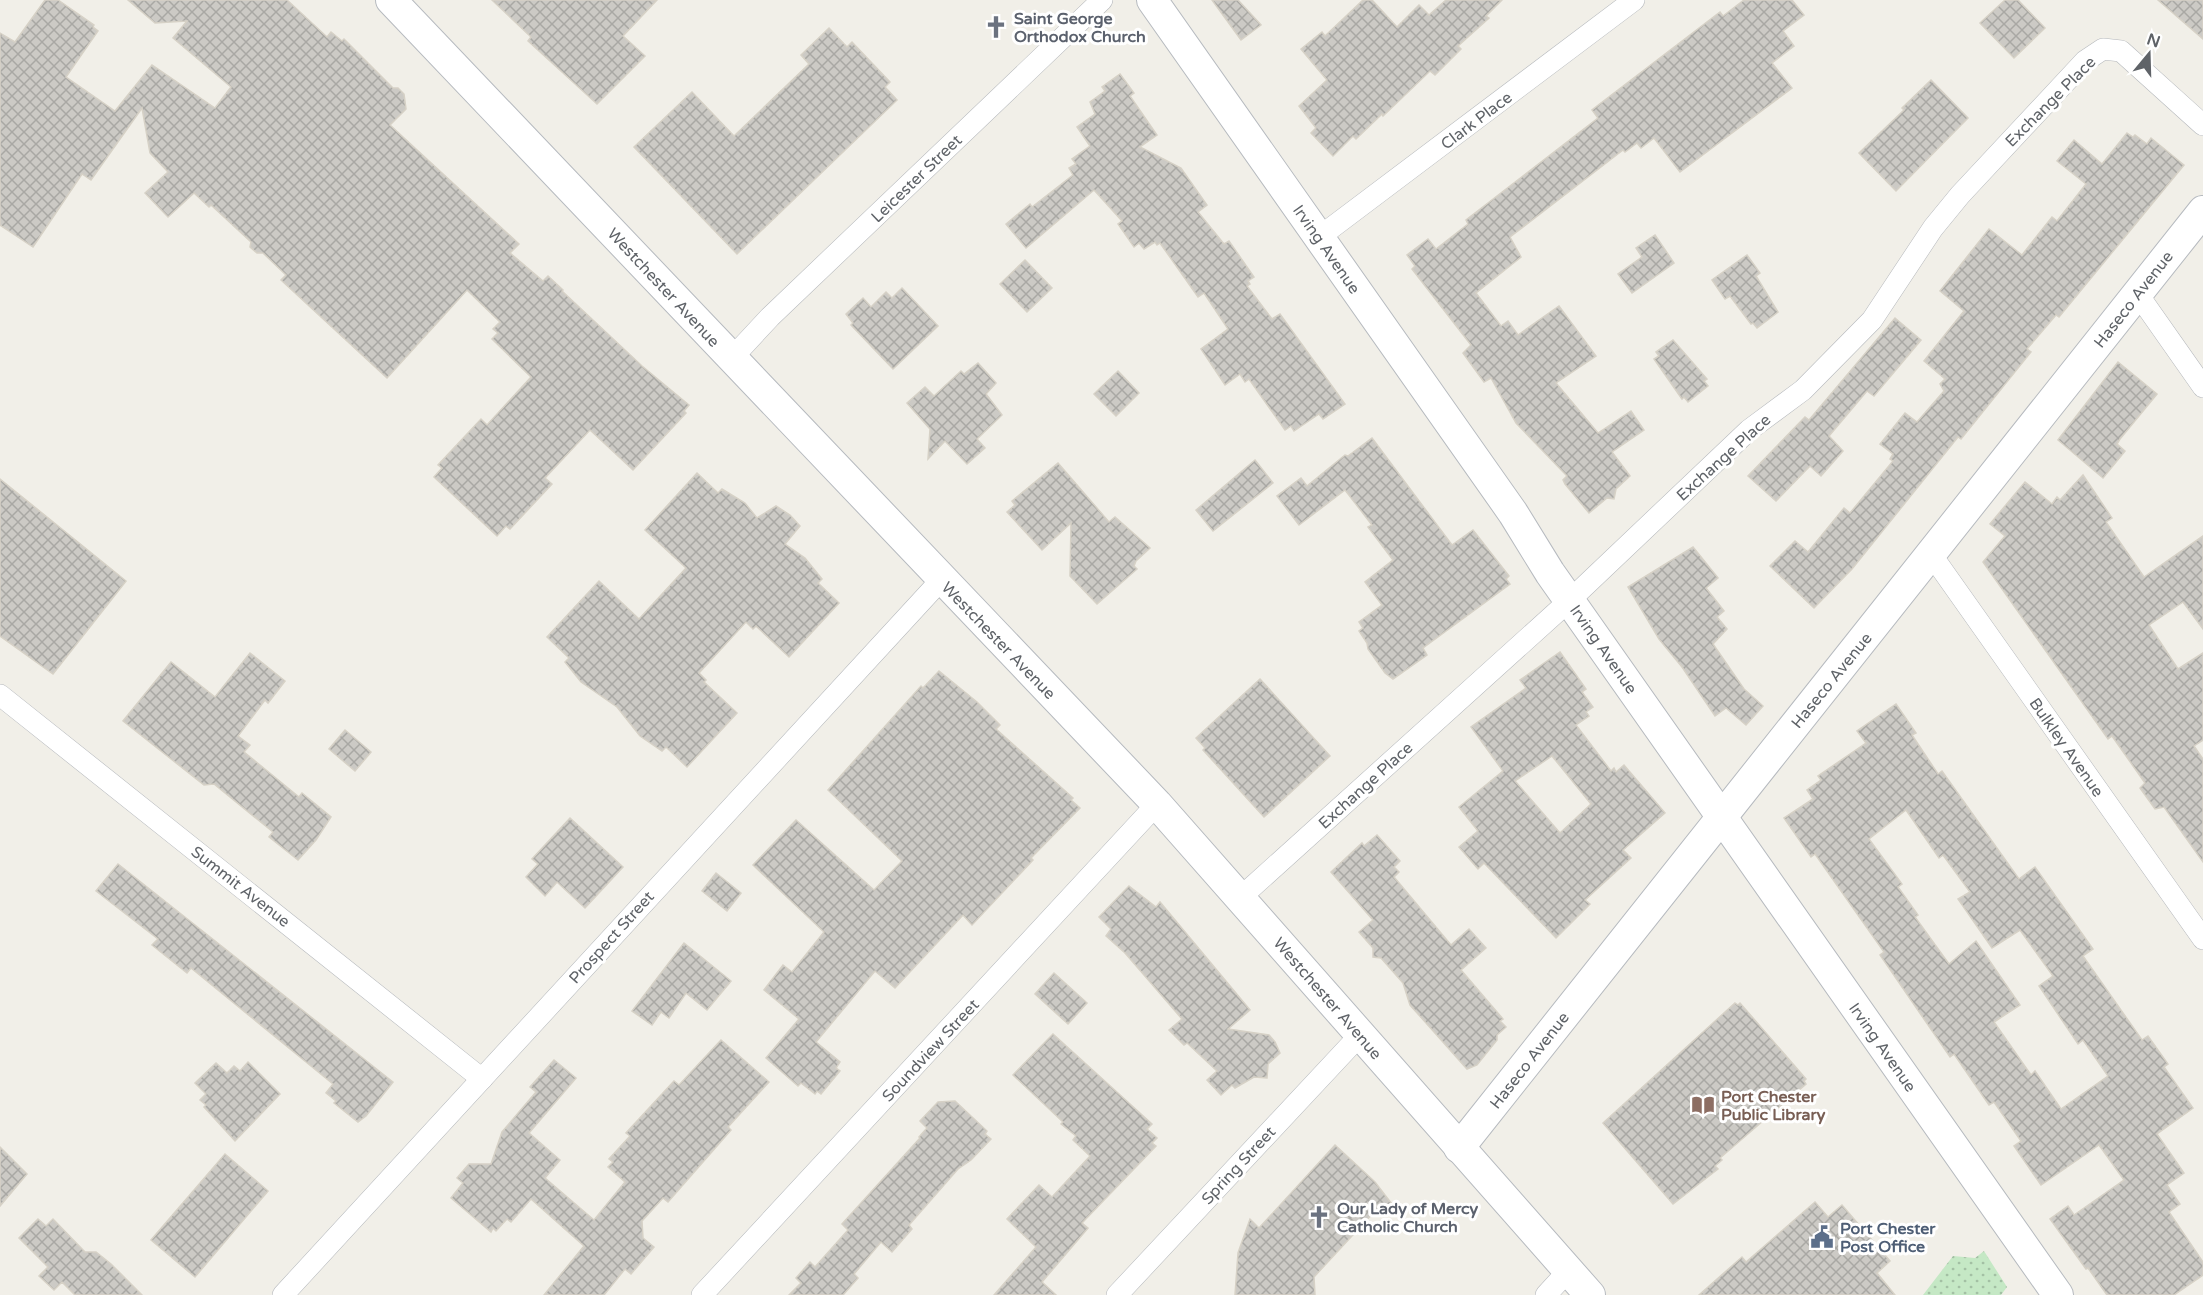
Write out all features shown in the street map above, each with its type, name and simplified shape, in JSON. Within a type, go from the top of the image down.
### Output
[{"type":"street","name":"Westchester Avenue","points":[[391,0],[940,580],[1157,804],[1590,1295]]},
{"type":"street","name":"Leicester Street","points":[[731,359],[770,317],[1102,0]]},
{"type":"street","name":"Irving Avenue","points":[[1152,0],[1512,513],[1720,816],[2058,1295]]},
{"type":"street","name":"Clark Place","points":[[1318,238],[1634,0]]},
{"type":"street","name":"Exchange Place","points":[[1241,897],[1570,600],[1749,430],[1803,390],[1872,320],[1933,228],[2085,61],[2103,49],[2121,51],[2203,125]]},
{"type":"street","name":"Haseco Avenue","points":[[1459,1148],[1720,816],[2203,211]]},
{"type":"street","points":[[2137,293],[2203,387]]},
{"type":"street","name":"Bulkley Avenue","points":[[1931,554],[2203,939]]},
{"type":"street","name":"Prospect Street","points":[[283,1295],[940,580]]},
{"type":"street","name":"Summit Avenue","points":[[0,694],[482,1079]]},
{"type":"street","name":"Soundview Street","points":[[702,1295],[1157,804]]},
{"type":"street","name":"Spring Street","points":[[1117,1295],[1360,1035]]},
{"type":"street","points":[[1546,1295],[1569,1270]]},
{"type":"green space","points":[[1984,1251],[2007,1287],[2001,1295],[1923,1295],[1953,1256],[1975,1258]]},
{"type":"building","points":[[45,0],[58,0],[94,25],[93,27],[98,31],[66,77],[115,111],[152,65],[215,108],[231,87],[173,38],[187,21],[155,23],[128,0],[287,0],[327,37],[331,32],[342,41],[344,39],[393,88],[398,88],[404,94],[406,109],[390,125],[519,244],[510,253],[543,281],[548,276],[642,366],[689,405],[684,411],[686,413],[633,470],[590,430],[545,478],[552,484],[510,529],[506,526],[497,536],[434,477],[442,468],[438,465],[481,419],[487,425],[531,377],[492,339],[498,333],[493,329],[500,322],[467,290],[387,378],[281,280],[286,275],[263,253],[257,253],[250,247],[251,242],[211,205],[209,207],[194,193],[168,217],[145,193],[168,172],[150,153],[142,108],[91,180],[82,174],[33,247],[0,225],[0,33],[15,42]]},
{"type":"building","points":[[492,0],[657,0],[623,36],[645,56],[597,104],[528,41],[531,37]]},
{"type":"building","points":[[1212,0],[1238,0],[1261,25],[1241,40]]},
{"type":"building","points":[[1363,0],[1372,0],[1397,27],[1419,5],[1429,15],[1446,0],[1502,0],[1486,16],[1489,18],[1458,46],[1461,49],[1435,75],[1430,71],[1383,116],[1382,114],[1356,139],[1353,136],[1333,156],[1311,133],[1316,128],[1299,106],[1327,80],[1301,49],[1322,32],[1325,36]]},
{"type":"building","points":[[1744,0],[1792,0],[1804,15],[1783,31],[1794,46],[1772,63],[1792,88],[1680,172],[1654,138],[1641,148],[1637,143],[1625,152],[1623,150],[1510,237],[1521,257],[1476,293],[1501,326],[1508,321],[1518,335],[1559,306],[1596,356],[1556,383],[1598,433],[1631,411],[1644,430],[1612,452],[1630,476],[1616,489],[1614,499],[1607,498],[1589,513],[1565,484],[1563,480],[1567,476],[1516,423],[1491,378],[1484,382],[1463,353],[1471,345],[1412,269],[1415,266],[1407,255],[1428,239],[1436,249],[1468,224],[1466,220],[1598,118],[1592,110],[1720,12],[1723,16]]},
{"type":"building","points":[[2005,0],[2018,0],[2045,28],[2014,58],[1980,23]]},
{"type":"building","points":[[2158,0],[2203,0],[2203,39]]},
{"type":"building","points":[[829,28],[847,47],[852,42],[890,82],[885,87],[897,100],[737,254],[634,147],[692,92],[734,136],[809,64],[801,55]]},
{"type":"building","points":[[1120,74],[1134,93],[1130,96],[1157,135],[1140,147],[1181,168],[1207,205],[1198,212],[1224,244],[1229,241],[1254,277],[1248,281],[1250,284],[1247,286],[1272,319],[1280,314],[1345,404],[1323,419],[1319,414],[1294,431],[1291,426],[1285,430],[1249,379],[1245,382],[1240,374],[1225,385],[1201,349],[1228,329],[1204,293],[1198,297],[1160,243],[1157,245],[1155,242],[1144,249],[1139,243],[1134,247],[1118,224],[1122,221],[1094,190],[1026,248],[1006,224],[1030,204],[1032,207],[1073,175],[1069,168],[1076,164],[1072,159],[1090,146],[1077,127],[1095,114],[1090,102],[1105,91],[1102,87]]},
{"type":"building","points":[[1931,80],[1968,118],[1896,191],[1859,153],[1904,110],[1902,108]]},
{"type":"building","points":[[2127,133],[2133,137],[2135,135],[2147,144],[2151,138],[2184,165],[2059,317],[2056,315],[2027,349],[2031,352],[1961,439],[1958,437],[1852,569],[1814,608],[1770,566],[1795,541],[1808,552],[1844,508],[1850,513],[1893,461],[1890,459],[1893,454],[1880,444],[1905,413],[1917,422],[1944,391],[1940,384],[1945,379],[1924,361],[1964,311],[1940,291],[1989,229],[2022,255],[2052,217],[2057,221],[2086,184],[2057,161],[2074,140],[2102,164]]},
{"type":"building","points":[[1655,235],[1674,263],[1632,293],[1618,274],[1642,257],[1636,248]]},
{"type":"building","points":[[1747,255],[1760,273],[1756,276],[1778,312],[1757,328],[1753,323],[1751,324],[1730,296],[1725,299],[1712,280]]},
{"type":"building","points":[[1025,260],[1052,288],[1027,312],[1000,284]]},
{"type":"building","points":[[902,288],[938,326],[893,369],[851,325],[853,323],[846,314],[863,298],[871,307],[886,292],[892,298]]},
{"type":"building","points":[[1895,318],[1921,340],[1874,396],[1867,391],[1829,436],[1843,451],[1821,476],[1810,466],[1776,501],[1748,476],[1805,417],[1809,420]]},
{"type":"building","points":[[1673,340],[1707,379],[1704,381],[1708,386],[1688,402],[1684,397],[1682,399],[1654,359],[1659,356],[1656,352]]},
{"type":"building","points":[[2118,362],[2157,394],[2120,439],[2117,444],[2125,451],[2103,478],[2058,440]]},
{"type":"building","points":[[978,363],[996,383],[986,394],[1002,415],[977,439],[985,448],[967,464],[945,441],[928,459],[930,429],[907,403],[925,387],[934,396],[961,371],[964,374]]},
{"type":"building","points":[[1118,371],[1139,393],[1116,416],[1094,394]]},
{"type":"building","points":[[1372,438],[1452,545],[1473,530],[1509,576],[1506,579],[1510,584],[1423,648],[1427,655],[1393,679],[1385,673],[1368,649],[1359,631],[1363,628],[1359,622],[1382,605],[1365,582],[1393,560],[1368,527],[1372,525],[1345,490],[1299,525],[1277,496],[1301,478],[1307,486],[1345,455],[1348,456]]},
{"type":"building","points":[[1255,460],[1273,483],[1213,531],[1196,510]]},
{"type":"building","points":[[1058,463],[1109,522],[1115,517],[1150,548],[1136,561],[1134,566],[1137,569],[1097,604],[1070,576],[1071,523],[1042,550],[1007,512],[1015,505],[1012,501]]},
{"type":"building","points":[[697,473],[718,493],[722,489],[745,503],[757,518],[776,506],[790,515],[800,526],[785,544],[805,558],[822,579],[818,583],[839,603],[789,657],[756,626],[753,629],[746,622],[699,673],[706,680],[704,682],[737,713],[687,767],[666,747],[662,751],[640,736],[617,707],[581,682],[565,662],[569,658],[547,637],[599,581],[639,619],[686,568],[645,530]]},
{"type":"building","points":[[2083,475],[2112,518],[2106,522],[2144,577],[2203,536],[2203,629],[2183,602],[2149,625],[2178,669],[2203,653],[2203,740],[2194,746],[2203,759],[2203,862],[2164,807],[2155,809],[2140,788],[2145,783],[2112,736],[2108,739],[1983,562],[2005,536],[1990,524],[2025,482],[2052,504],[2057,497],[2060,500]]},
{"type":"building","points":[[0,479],[126,581],[53,674],[0,636]]},
{"type":"building","points":[[1693,547],[1718,578],[1706,588],[1724,611],[1717,617],[1727,629],[1713,644],[1744,689],[1763,706],[1746,725],[1726,708],[1715,716],[1682,667],[1659,639],[1628,587]]},
{"type":"building","points":[[1560,652],[1586,689],[1582,692],[1593,707],[1586,712],[1589,716],[1576,725],[1611,771],[1614,768],[1616,772],[1624,765],[1665,813],[1623,850],[1631,858],[1585,900],[1590,904],[1556,938],[1484,863],[1478,869],[1459,847],[1478,831],[1459,807],[1503,771],[1471,727],[1526,688],[1520,680]],"holes":[[[1552,756],[1591,804],[1560,833],[1515,781]]]},
{"type":"building","points":[[250,653],[285,681],[268,703],[265,700],[238,736],[250,745],[244,752],[299,797],[302,793],[331,817],[316,840],[298,860],[269,837],[273,832],[214,784],[204,785],[123,721],[171,662],[215,697]]},
{"type":"building","points":[[939,671],[977,702],[1000,725],[996,729],[1073,798],[1071,800],[1080,808],[1031,858],[1033,860],[972,925],[963,915],[895,988],[875,971],[816,1042],[840,1062],[836,1068],[840,1071],[821,1094],[817,1091],[815,1094],[801,1083],[798,1086],[766,1058],[799,1019],[764,990],[783,965],[792,972],[824,932],[753,865],[796,820],[874,890],[902,861],[828,790],[921,686],[923,688]]},
{"type":"building","points":[[1260,679],[1330,756],[1264,817],[1203,750],[1205,748],[1196,738]]},
{"type":"building","points":[[1896,704],[1916,733],[1912,735],[1938,774],[1942,771],[2019,879],[2035,867],[2093,949],[2083,956],[2142,1040],[2148,1036],[2168,1064],[2164,1067],[2193,1108],[2157,1134],[2184,1173],[2167,1185],[2180,1204],[2169,1212],[2203,1262],[2203,1275],[2174,1295],[2107,1295],[2050,1219],[2068,1206],[2074,1215],[2124,1180],[2099,1145],[2041,1185],[2014,1146],[2021,1141],[1994,1102],[1989,1105],[1954,1054],[1950,1057],[1880,955],[1884,952],[1815,854],[1811,857],[1784,818],[1813,799],[1807,790],[1821,780],[1818,776],[1866,743],[1857,731]],"holes":[[[1906,810],[1939,858],[1943,855],[1970,892],[1958,899],[1992,948],[2020,930],[2053,976],[2039,986],[2078,1044],[2083,1040],[2108,1076],[2061,1109],[2035,1071],[2031,1075],[1994,1022],[2020,1005],[1976,941],[1949,964],[1915,917],[1918,915],[1898,887],[1902,884],[1869,839]]]},
{"type":"building","points":[[345,730],[371,752],[355,771],[329,749]]},
{"type":"building","points":[[570,818],[623,867],[585,908],[557,882],[545,896],[526,877],[538,864],[532,859]]},
{"type":"building","points":[[1377,835],[1400,861],[1394,867],[1399,872],[1394,877],[1451,945],[1469,929],[1486,948],[1461,970],[1503,1019],[1500,1021],[1506,1027],[1497,1035],[1497,1040],[1477,1065],[1467,1069],[1410,1005],[1403,983],[1381,958],[1373,957],[1373,948],[1359,932],[1373,920],[1331,872],[1362,843],[1364,846]]},
{"type":"building","points":[[118,864],[393,1082],[366,1116],[358,1122],[334,1103],[336,1101],[326,1093],[333,1084],[191,968],[187,973],[152,945],[158,939],[96,891]]},
{"type":"building","points":[[716,873],[741,893],[727,911],[702,891]]},
{"type":"building","points":[[1129,886],[1156,907],[1160,902],[1250,1010],[1228,1029],[1269,1035],[1275,1042],[1280,1053],[1268,1064],[1267,1078],[1254,1077],[1235,1088],[1232,1085],[1221,1095],[1207,1080],[1217,1071],[1187,1043],[1184,1045],[1169,1030],[1182,1019],[1125,953],[1106,936],[1111,929],[1099,917]]},
{"type":"building","points":[[684,943],[731,981],[707,1010],[686,993],[669,1018],[661,1012],[652,1025],[632,1011]]},
{"type":"building","points":[[1054,973],[1087,1003],[1068,1024],[1035,994]]},
{"type":"building","name":"Port Chester Public Library","points":[[1735,1003],[1738,1005],[1740,1003],[1806,1079],[1804,1081],[1806,1084],[1720,1158],[1722,1160],[1715,1166],[1718,1169],[1673,1204],[1603,1123]]},
{"type":"building","points":[[1053,1034],[1152,1124],[1147,1129],[1157,1138],[1152,1143],[1156,1146],[1082,1223],[1088,1228],[1042,1282],[1056,1295],[994,1295],[1036,1247],[1007,1219],[1039,1185],[1052,1197],[1090,1156],[1073,1140],[1076,1136],[1061,1124],[1063,1122],[1013,1075]]},
{"type":"building","points":[[721,1040],[769,1082],[728,1127],[731,1130],[668,1202],[663,1198],[642,1221],[643,1238],[654,1247],[631,1274],[625,1269],[604,1295],[544,1295],[584,1246],[531,1199],[511,1222],[507,1219],[496,1231],[493,1228],[491,1232],[451,1198],[463,1183],[457,1178],[469,1164],[491,1164],[502,1132],[536,1092],[530,1087],[554,1060],[576,1078],[529,1133],[560,1160],[545,1178],[594,1220],[625,1182],[608,1167],[613,1162],[609,1159],[630,1136],[626,1133],[674,1081],[679,1085]]},
{"type":"building","points":[[248,1062],[280,1094],[235,1141],[204,1107],[206,1105],[200,1100],[206,1094],[195,1083],[216,1063],[227,1073],[234,1066],[240,1071]]},
{"type":"building","points":[[955,1101],[987,1131],[985,1134],[991,1139],[971,1160],[958,1169],[909,1225],[912,1229],[892,1252],[881,1242],[854,1274],[858,1278],[843,1295],[789,1295],[801,1283],[796,1278],[810,1262],[815,1267],[848,1230],[842,1224],[920,1138],[927,1128],[920,1121],[938,1102]]},
{"type":"building","name":"Our Lady of Mercy Catholic Church","points":[[1335,1145],[1375,1182],[1398,1212],[1375,1211],[1314,1277],[1315,1295],[1235,1295],[1238,1253],[1250,1219],[1259,1228]]},
{"type":"building","points":[[0,1147],[27,1174],[0,1206]]},
{"type":"building","points":[[225,1154],[268,1191],[195,1277],[151,1240]]},
{"type":"building","name":"Port Chester Post Office","points":[[1815,1202],[1828,1217],[1842,1205],[1890,1261],[1877,1273],[1895,1295],[1699,1295],[1742,1257],[1746,1262]]},
{"type":"building","points":[[38,1219],[46,1226],[53,1219],[85,1252],[96,1252],[142,1295],[75,1295],[62,1282],[54,1290],[39,1276],[48,1267],[19,1238]]},
{"type":"place","name":"Saint George Orthodox Church","points":[[996,27]]},
{"type":"place","name":"Port Chester Public Library","points":[[1703,1105]]},
{"type":"place","name":"Our Lady of Mercy Catholic Church","points":[[1319,1217]]},
{"type":"place","name":"Port Chester Post Office","points":[[1822,1237]]}]
